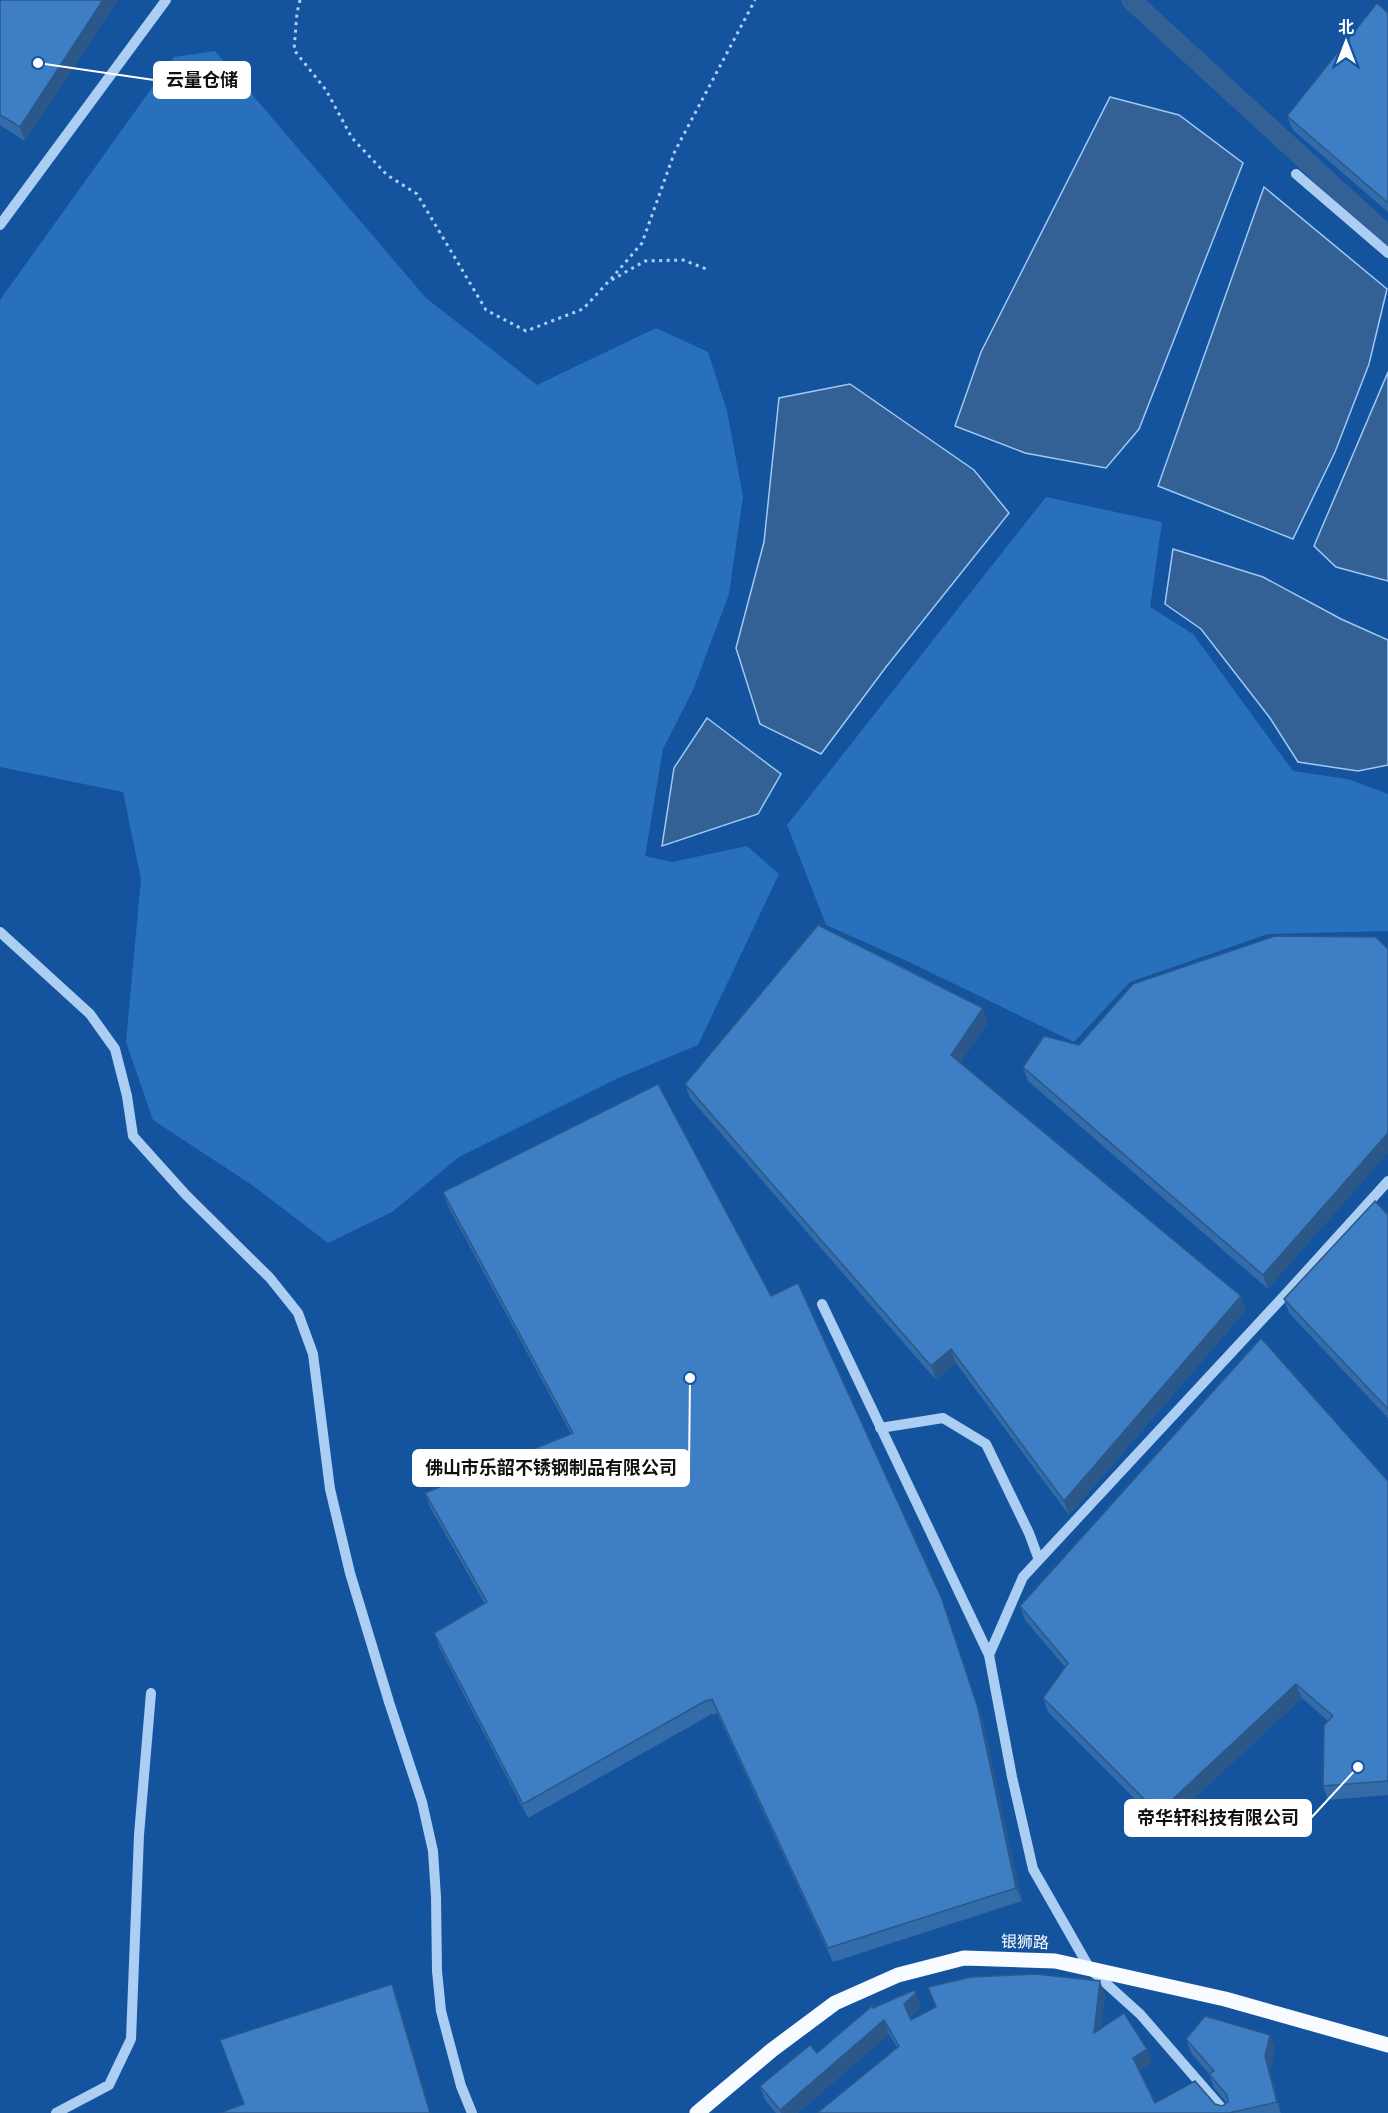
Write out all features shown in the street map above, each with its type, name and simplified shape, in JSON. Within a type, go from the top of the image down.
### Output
[{"type":"main road","name":"银狮路","points":[[697,2113],[772,2050],[835,2002],[898,1975],[964,1958],[1055,1961],[1225,1999],[1388,2045]]},
{"type":"street","points":[[0,225],[166,0]]},
{"type":"street","points":[[1296,174],[1388,254]]},
{"type":"street","points":[[0,932],[90,1014],[116,1049],[133,1136],[186,1196],[270,1278],[298,1313],[313,1354],[330,1489],[350,1573],[422,1802],[433,1851],[437,1971],[441,2011],[461,2086],[472,2113]]},
{"type":"street","points":[[989,1655],[1023,1577],[1388,1181]]},
{"type":"street","points":[[822,1304],[989,1655],[1012,1777],[1033,1869],[1090,1969],[1140,2014],[1226,2113]]},
{"type":"street","points":[[880,1428],[943,1418],[986,1444],[1029,1533],[1039,1560]]},
{"type":"street","points":[[56,2113],[109,2085],[131,2039],[139,1835],[151,1693]]},
{"type":"path","points":[[300,0],[294,50],[326,90],[352,138],[387,175],[417,195],[486,310],[526,331],[584,309],[642,243],[675,151],[755,0]]},
{"type":"path","points":[[608,282],[645,261],[683,260],[709,270]]},
{"type":"shaded area","points":[[215,51],[426,298],[537,385],[656,328],[708,352],[727,411],[743,497],[729,594],[693,690],[663,749],[645,856],[672,862],[747,846],[779,874],[698,1045],[614,1080],[459,1157],[392,1212],[328,1243],[252,1185],[153,1120],[126,1042],[141,879],[123,792],[0,767],[0,300],[174,57]]},
{"type":"shaded area","points":[[1110,97],[1179,115],[1243,163],[1139,429],[1106,468],[1025,453],[955,426],[981,352]]},
{"type":"shaded area","points":[[1264,187],[1387,289],[1369,364],[1335,452],[1293,539],[1158,486]]},
{"type":"shaded area","points":[[1388,372],[1388,581],[1336,567],[1314,546]]},
{"type":"shaded area","points":[[850,384],[974,470],[1009,513],[886,667],[821,754],[760,724],[736,648],[764,542],[779,398]]},
{"type":"shaded area","points":[[1046,497],[1162,522],[1150,607],[1193,634],[1293,771],[1348,779],[1388,794],[1388,931],[1268,934],[1130,982],[1074,1042],[907,961],[826,925],[787,825]]},
{"type":"shaded area","points":[[1173,549],[1263,577],[1341,619],[1388,640],[1388,765],[1358,771],[1298,762],[1270,718],[1201,629],[1165,604]]},
{"type":"shaded area","points":[[707,718],[781,774],[758,814],[662,846],[674,768]]},
{"type":"building","points":[[0,0],[103,0],[20,127],[0,115]]},
{"type":"building","points":[[1377,3],[1388,13],[1388,203],[1287,116]]},
{"type":"building","points":[[818,925],[983,1008],[951,1055],[1241,1296],[1064,1501],[951,1349],[931,1366],[685,1084]]},
{"type":"building","points":[[1275,936],[1376,937],[1388,949],[1388,1133],[1263,1275],[1023,1067],[1044,1036],[1079,1045],[1133,984]]},
{"type":"building","points":[[658,1084],[771,1296],[798,1283],[942,1599],[978,1708],[1016,1888],[828,1948],[712,1699],[523,1804],[434,1633],[487,1602],[425,1493],[573,1433],[443,1192]]},
{"type":"building","points":[[1375,1201],[1388,1215],[1388,1409],[1284,1299]]},
{"type":"building","points":[[1261,1338],[1388,1481],[1388,1781],[1323,1786],[1324,1725],[1333,1716],[1296,1684],[1158,1813],[1043,1698],[1068,1663],[1020,1606]]},
{"type":"building","points":[[1036,1974],[1100,1981],[1094,2033],[1124,2013],[1147,2049],[1133,2058],[1155,2103],[1195,2081],[1215,2104],[1222,2106],[1228,2102],[1227,2095],[1209,2074],[1214,2071],[1186,2039],[1205,2016],[1270,2035],[1265,2056],[1277,2102],[1229,2113],[817,2113],[899,2046],[884,2020],[780,2110],[760,2086],[810,2045],[817,2053],[872,2006],[873,2008],[914,1990],[916,1993],[904,2004],[911,2020],[936,2007],[928,1987],[971,1977]]},
{"type":"building","points":[[392,1984],[430,2113],[219,2113],[244,2104],[220,2040]]},
{"type":"waterway","points":[[1131,0],[1388,236]]},
{"type":"place","name":"云量仓储","points":[[38,63]]},
{"type":"place","name":"佛山市乐韶不锈钢制品有限公司","points":[[690,1378]]},
{"type":"place","name":"帝华轩科技有限公司","points":[[1358,1767]]}]
